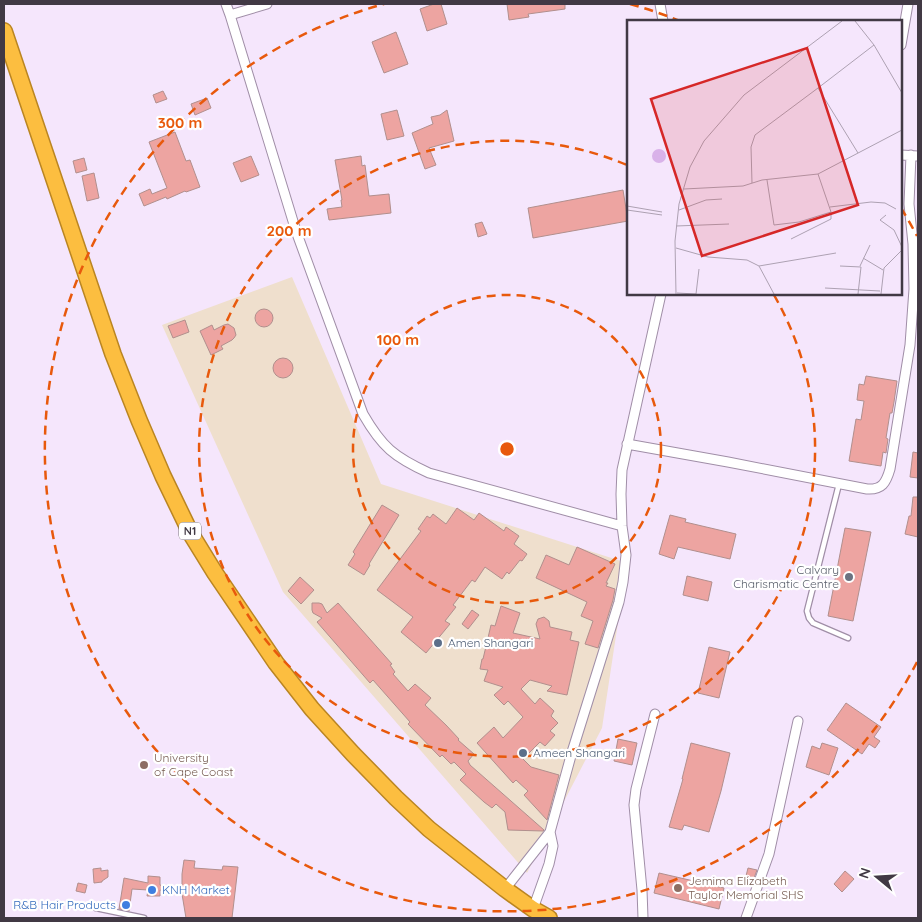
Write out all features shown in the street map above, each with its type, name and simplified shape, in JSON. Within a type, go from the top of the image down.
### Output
[{"type":"highway","name":"N1","points":[[4,31],[113,354],[138,420],[191,534],[271,656],[312,709],[353,754],[429,829],[505,889],[549,918]]},
{"type":"street","points":[[226,4],[296,231],[363,414],[373,431],[386,447],[398,457],[429,472],[622,526]]},
{"type":"street","points":[[230,15],[267,4]]},
{"type":"street","points":[[660,4],[663,20]]},
{"type":"street","points":[[902,39],[908,4]]},
{"type":"street","points":[[627,444],[866,489],[874,489],[883,485],[890,469],[910,346],[914,289],[913,244],[909,204],[914,155]]},
{"type":"street","points":[[505,889],[550,832],[572,752],[619,602],[626,555],[622,526],[622,470],[661,295]]},
{"type":"street","points":[[643,918],[634,805],[636,789],[655,714]]},
{"type":"street","points":[[746,918],[769,854],[798,721]]},
{"type":"street","points":[[533,909],[549,864],[553,846],[550,832]]},
{"type":"lane","points":[[839,484],[807,611],[813,623],[848,638]]},
{"type":"lane","points":[[96,908],[144,918]]},
{"type":"shaded area","points":[[292,277],[381,484],[627,563],[602,728],[527,873],[283,592],[162,325]]},
{"type":"building","points":[[434,4],[441,4],[447,24],[427,31],[420,9]]},
{"type":"building","points":[[507,4],[565,4],[565,9],[528,14],[529,17],[509,20]]},
{"type":"building","points":[[396,32],[408,64],[384,73],[372,42]]},
{"type":"building","points":[[163,91],[167,99],[156,103],[153,95]]},
{"type":"building","points":[[207,98],[211,108],[195,115],[191,104]]},
{"type":"building","points":[[397,110],[404,136],[387,140],[381,114]]},
{"type":"building","points":[[447,110],[454,141],[429,148],[436,165],[425,169],[412,133],[433,124],[431,117],[440,115]]},
{"type":"building","points":[[175,132],[186,161],[190,160],[200,187],[144,206],[139,194],[150,189],[152,194],[167,188],[149,142]]},
{"type":"building","points":[[251,156],[259,175],[241,182],[233,163]]},
{"type":"building","points":[[361,156],[362,166],[365,165],[369,196],[389,194],[391,213],[329,220],[327,209],[342,207],[335,160]]},
{"type":"building","points":[[84,158],[87,170],[76,173],[73,161]]},
{"type":"building","points":[[94,173],[99,198],[87,201],[82,176]]},
{"type":"building","points":[[623,190],[627,221],[533,238],[528,208]]},
{"type":"building","points":[[482,222],[487,234],[478,237],[475,224]]},
{"type":"building","points":[[264,309],[270,312],[273,318],[270,324],[264,327],[258,324],[255,318],[258,312]]},
{"type":"building","points":[[185,320],[189,332],[173,338],[168,326]]},
{"type":"building","points":[[228,324],[234,328],[236,335],[232,340],[221,346],[223,349],[211,355],[200,331],[212,325],[214,330]]},
{"type":"building","points":[[283,358],[290,361],[293,368],[290,375],[283,378],[276,375],[273,368],[276,361]]},
{"type":"building","points":[[866,376],[897,381],[886,438],[888,439],[886,453],[883,452],[881,466],[849,461],[856,419],[861,420],[864,401],[857,400],[859,384],[864,385]]},
{"type":"building","points":[[913,452],[918,453],[918,478],[910,477]]},
{"type":"building","points":[[913,497],[918,497],[918,537],[905,534],[909,516],[911,516]]},
{"type":"building","points":[[382,505],[399,515],[364,575],[348,565],[355,554],[353,552]]},
{"type":"building","points":[[457,508],[474,520],[479,513],[504,531],[506,527],[519,536],[514,544],[527,554],[502,579],[485,567],[475,582],[472,580],[453,605],[456,607],[445,621],[450,624],[426,653],[401,632],[413,617],[377,590],[421,531],[418,529],[427,516],[430,518],[433,514],[446,524]]},
{"type":"building","points":[[670,515],[686,519],[685,522],[736,534],[730,559],[678,547],[674,559],[659,554]]},
{"type":"building","name":"Calvary Charismatic Centre","points":[[845,528],[871,532],[853,621],[828,616]]},
{"type":"building","points":[[577,547],[615,564],[606,583],[608,583],[606,586],[615,589],[613,600],[598,648],[585,644],[593,621],[581,616],[587,602],[536,578],[546,555],[569,565]]},
{"type":"building","points":[[687,576],[712,582],[708,601],[683,595]]},
{"type":"building","points":[[300,577],[314,590],[301,604],[288,591]]},
{"type":"building","points":[[312,603],[322,604],[327,613],[338,603],[392,664],[390,665],[395,672],[393,674],[408,691],[415,684],[431,698],[425,705],[474,754],[468,761],[470,765],[544,830],[508,830],[505,812],[496,804],[492,808],[460,780],[466,774],[454,762],[451,764],[442,755],[440,757],[408,724],[410,722],[373,680],[370,683],[317,622],[322,618],[313,613]]},
{"type":"building","points":[[501,606],[520,613],[513,633],[540,639],[536,624],[538,619],[544,617],[549,621],[550,627],[572,632],[570,640],[579,642],[567,695],[547,691],[552,686],[530,680],[521,689],[535,704],[540,698],[554,711],[551,716],[558,723],[550,731],[555,735],[545,746],[540,742],[523,759],[531,767],[559,775],[547,820],[524,795],[528,791],[516,780],[513,783],[477,743],[494,727],[503,738],[523,717],[508,701],[504,705],[494,695],[503,687],[484,681],[488,670],[480,669],[491,625],[495,626]]},
{"type":"building","points":[[472,610],[479,615],[468,629],[462,624]]},
{"type":"building","points":[[709,647],[730,652],[719,698],[698,693]]},
{"type":"building","points":[[846,703],[881,727],[874,737],[880,741],[875,748],[869,744],[862,754],[827,730]]},
{"type":"building","points":[[618,739],[637,743],[632,765],[614,761]]},
{"type":"building","points":[[691,743],[730,753],[709,832],[684,825],[682,830],[669,827]]},
{"type":"building","points":[[822,743],[838,748],[829,775],[806,767],[812,746],[820,749]]},
{"type":"building","points":[[184,860],[195,861],[194,868],[222,870],[223,866],[238,867],[232,918],[186,918],[182,894]]},
{"type":"building","points":[[101,868],[101,871],[108,870],[108,877],[102,882],[94,883],[93,869]]},
{"type":"building","points":[[748,868],[757,870],[754,878],[746,876]]},
{"type":"building","points":[[845,871],[854,879],[842,892],[834,884]]},
{"type":"building","points":[[659,873],[724,888],[719,909],[654,893]]},
{"type":"building","points":[[148,876],[160,877],[160,885],[163,886],[163,891],[160,890],[160,896],[147,896],[148,890],[132,889],[129,911],[119,909],[124,878],[148,883]]},
{"type":"building","points":[[78,883],[87,885],[85,893],[76,891]]},
{"type":"place","name":"Calvary Charismatic Centre","points":[[849,577]]},
{"type":"place","name":"Amen Shangari","points":[[438,643]]},
{"type":"place","name":"Ameen Shangari","points":[[523,753]]},
{"type":"place","name":"University of Cape Coast","points":[[144,765]]},
{"type":"place","name":"Jemima Elizabeth Taylor Memorial SHS","points":[[678,888]]},
{"type":"place","name":"KNH Market","points":[[152,890]]},
{"type":"place","name":"R&B Hair Products","points":[[126,905]]}]
